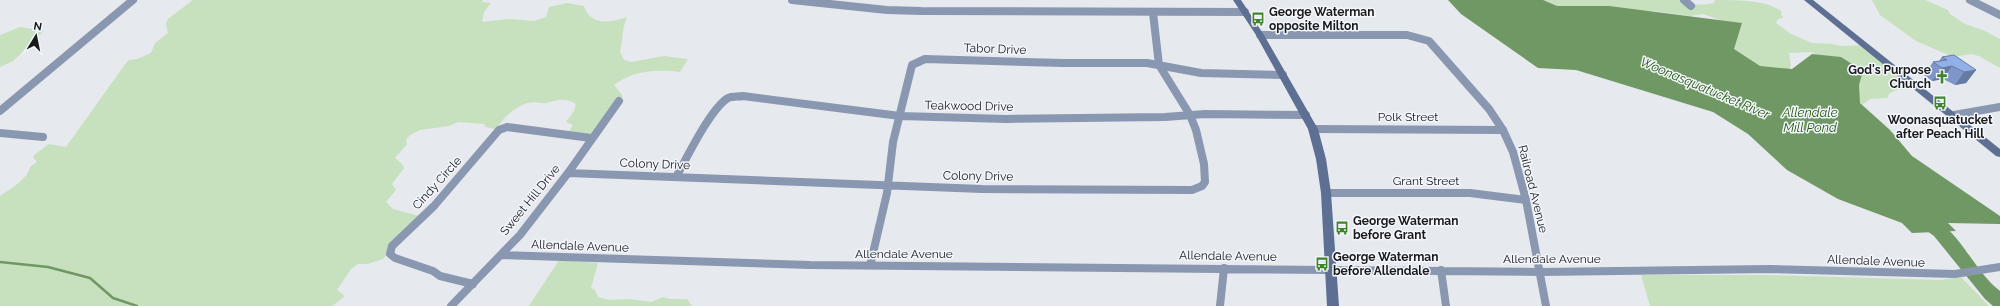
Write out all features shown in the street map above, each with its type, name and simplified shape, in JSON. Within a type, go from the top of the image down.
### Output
[{"type":"main road","points":[[1237,0],[1260,35],[1313,129],[1321,159],[1326,193],[1333,306]]},
{"type":"main road","points":[[1808,0],[1954,115],[2000,154]]},
{"type":"street","points":[[0,111],[133,0]]},
{"type":"street","points":[[792,0],[887,10],[921,11],[1153,13],[1245,12]]},
{"type":"street","points":[[1684,0],[1691,6]]},
{"type":"street","points":[[1970,0],[2000,15]]},
{"type":"street","name":"Colony Drive","points":[[568,173],[982,189],[1192,190],[1202,186],[1205,182],[1205,174],[1196,130],[1190,116],[1159,65],[1153,13]]},
{"type":"street","name":"Railroad Avenue","points":[[1260,35],[1407,35],[1429,41],[1489,109],[1503,130],[1513,152],[1526,200],[1541,272],[1546,306]]},
{"type":"street","name":"Tabor Drive","points":[[870,266],[888,185],[893,142],[912,65],[925,59],[1159,65],[1179,70],[1212,74],[1283,75]]},
{"type":"street","name":"Teakwood Drive","points":[[676,177],[717,108],[727,99],[743,96],[900,116],[1014,119],[1190,116],[1205,114],[1306,115]]},
{"type":"street","name":"Sweet Hill Drive","points":[[451,306],[520,235],[568,173],[619,101]]},
{"type":"street","points":[[1954,115],[2000,107]]},
{"type":"street","name":"Cindy Circle","points":[[473,284],[440,276],[433,271],[395,258],[390,254],[392,246],[434,206],[499,130],[507,127],[592,138]]},
{"type":"street","name":"Polk Street","points":[[1313,129],[1503,130]]},
{"type":"street","points":[[0,133],[43,137]]},
{"type":"street","name":"Grant Street","points":[[1326,193],[1470,193],[1526,200]]},
{"type":"street","name":"Allendale Avenue","points":[[501,255],[802,265],[1541,272],[1771,269],[1955,274],[2000,267]]},
{"type":"street","points":[[1220,306],[1224,268]]},
{"type":"street","points":[[1441,270],[1446,306]]},
{"type":"shaded area","points":[[193,0],[483,0],[482,2],[491,3],[484,12],[482,22],[509,19],[534,21],[546,17],[549,7],[567,3],[584,6],[591,17],[596,20],[614,21],[627,17],[624,25],[620,52],[624,60],[631,62],[664,56],[688,59],[680,72],[646,72],[629,76],[614,85],[623,96],[589,141],[564,138],[573,125],[566,122],[574,111],[576,104],[569,100],[558,100],[545,103],[534,102],[518,107],[513,110],[498,126],[499,130],[486,127],[484,124],[458,122],[449,126],[420,130],[410,135],[406,140],[407,144],[395,158],[404,168],[392,184],[396,190],[386,202],[393,209],[423,217],[383,259],[368,264],[358,264],[351,269],[337,290],[345,296],[332,306],[0,306],[0,196],[18,184],[28,172],[30,167],[37,162],[33,157],[34,155],[49,144],[66,147],[126,63],[129,60],[137,59],[151,53],[155,43],[168,33],[166,24],[168,19]]},
{"type":"shaded area","points":[[1523,0],[1682,0],[1693,4],[1702,5],[1714,3],[1715,0],[1723,0],[1769,5],[1782,12],[1781,14],[1783,18],[1778,19],[1776,23],[1791,34],[1812,43],[1841,46],[1863,45],[1918,89],[1897,90],[1890,93],[1887,98],[1870,99],[1863,104],[1848,96],[1823,57],[1811,52],[1789,53],[1791,66],[1787,73],[1771,73],[1728,51],[1723,21],[1703,14],[1690,16],[1653,11],[1596,15]]},
{"type":"shaded area","points":[[1872,0],[1925,0],[1948,10],[1950,14],[1965,24],[1983,30],[2000,39],[2000,68],[1979,56],[1971,54],[1953,57],[1916,41],[1880,15]]},
{"type":"shaded area","points":[[20,27],[44,31],[13,61],[0,67],[0,35]]},
{"type":"shaded area","points":[[559,260],[598,263],[591,288],[595,290],[598,297],[609,300],[630,299],[651,302],[663,297],[671,299],[687,299],[692,306],[529,306]]},
{"type":"shaded area","points":[[1641,275],[1768,275],[1940,280],[1961,277],[1989,306],[1650,306]]},
{"type":"water","name":"Allendale Mill Pond","points":[[1448,0],[1543,0],[1557,6],[1609,6],[1742,23],[1734,49],[1760,66],[1792,69],[1812,54],[1841,57],[1863,71],[1859,85],[1860,103],[1890,130],[1912,156],[2000,216],[2000,224],[1948,223],[1956,231],[1912,233],[1902,223],[1838,199],[1787,170],[1748,134],[1713,112],[1576,70],[1538,68],[1461,14]]},
{"type":"building","points":[[1954,55],[1976,70],[1964,72],[1952,66],[1942,68],[1933,62],[1947,60],[1942,57]]},
{"type":"waterway","name":"Woonasquatucket River","points":[[1923,220],[1940,232],[1991,294],[2000,301]]},
{"type":"waterway","points":[[0,262],[48,267],[90,278],[113,298],[137,306]]},
{"type":"place","name":"George Waterman opposite Milton","points":[[1258,19]]},
{"type":"place","name":"God's Purpose Church","points":[[1942,77]]},
{"type":"place","name":"Woonasquatucket after Peach Hill","points":[[1940,103]]},
{"type":"place","name":"George Waterman before Grant","points":[[1342,228]]},
{"type":"place","name":"George Waterman before Allendale","points":[[1322,264]]}]
